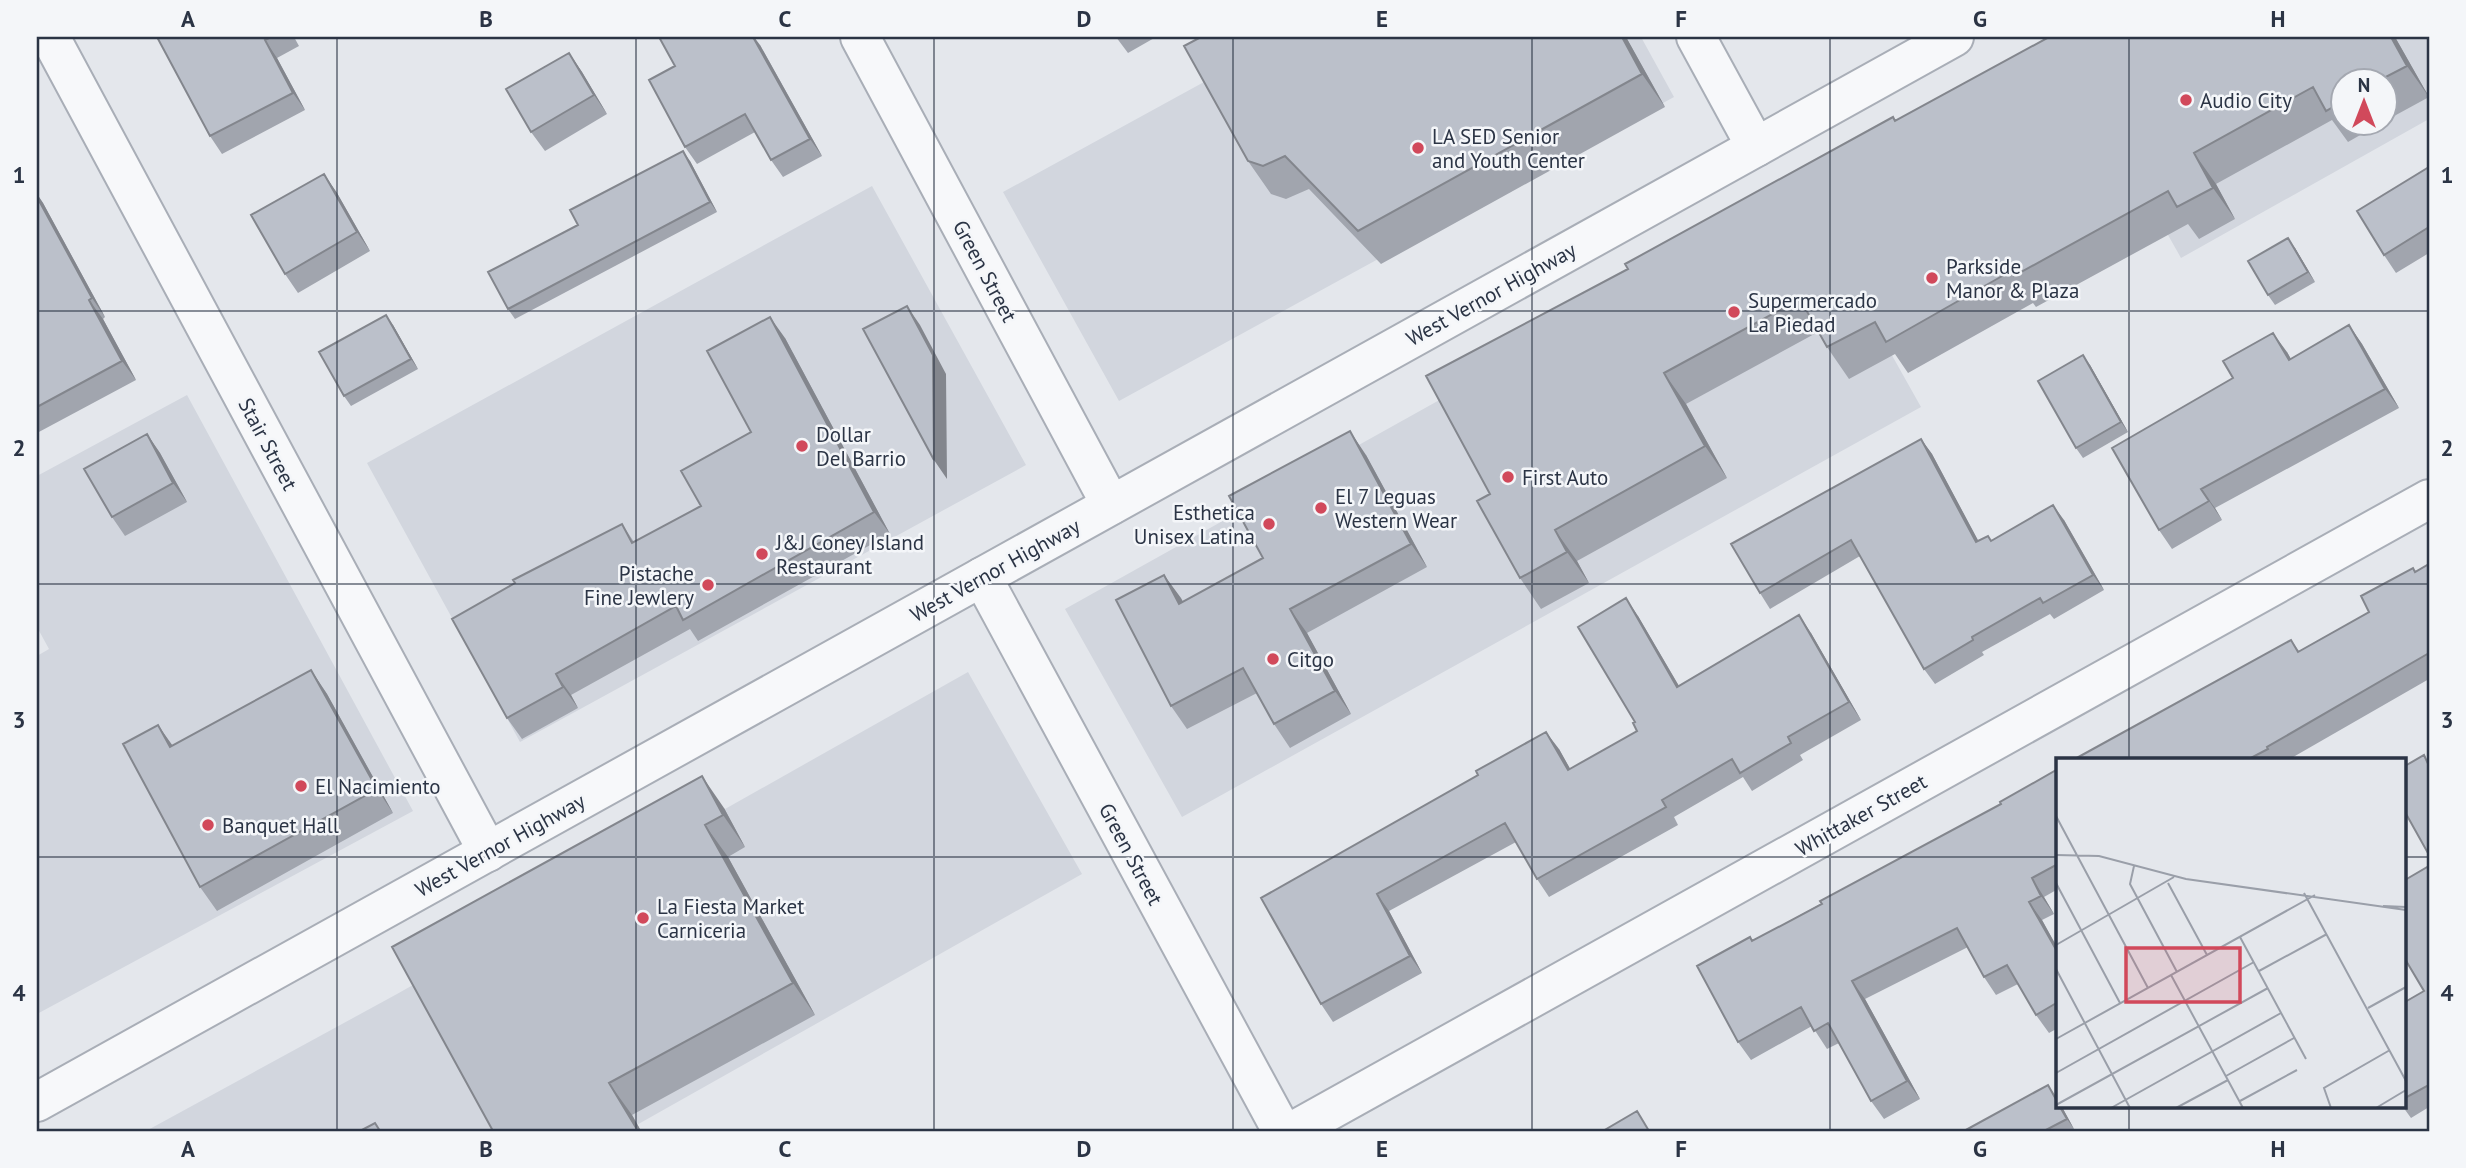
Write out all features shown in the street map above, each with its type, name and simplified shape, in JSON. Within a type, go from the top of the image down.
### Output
[{"type":"street","name":"Stair Street","points":[[50,37],[488,852]]},
{"type":"street","name":"Green Street","points":[[860,37],[1111,505]]},
{"type":"street","points":[[1696,37],[1756,147]]},
{"type":"street","name":"West Vernor Highway","points":[[37,1102],[1954,37]]},
{"type":"street","name":"Whittaker Street","points":[[1293,1131],[2429,499]]},
{"type":"street","name":"Green Street","points":[[982,578],[1282,1131]]},
{"type":"shaded area","points":[[1286,37],[1641,37],[1674,97],[1119,401],[1003,192]]},
{"type":"shaded area","points":[[2122,37],[2429,37],[2429,119],[2400,135],[2400,66],[2330,66],[2330,136],[2399,136],[2181,258],[2072,65]]},
{"type":"shaded area","points":[[872,186],[1026,465],[520,742],[367,463]]},
{"type":"shaded area","points":[[1803,197],[1921,407],[1182,817],[1065,609]]},
{"type":"shaded area","points":[[187,395],[413,811],[37,1014],[37,656],[49,649],[37,627],[37,476]]},
{"type":"shaded area","points":[[968,672],[1082,874],[626,1131],[146,1131],[397,994]]},
{"type":"building","points":[[157,37],[271,37],[265,40],[293,93],[210,136]]},
{"type":"building","points":[[659,37],[753,37],[810,139],[771,160],[745,114],[685,147],[649,80],[675,66]]},
{"type":"building","name":"LA SED Senior and Youth Center","points":[[1201,37],[1622,37],[1642,74],[1358,231],[1285,156],[1263,166],[1248,161],[1184,46]]},
{"type":"building","points":[[2049,37],[2391,37],[2407,66],[2400,70],[2400,66],[2330,66],[2330,109],[2326,111],[2313,87],[2194,153],[2213,188],[2177,207],[2168,191],[2014,276],[2011,271],[1886,342],[1875,322],[1827,347],[1800,299],[1664,373],[1705,446],[1555,530],[1567,552],[1520,578],[1477,501],[1490,494],[1426,376],[1628,269],[1625,264],[1893,117],[1895,121]]},
{"type":"building","points":[[569,53],[594,95],[531,132],[506,89]]},
{"type":"building","points":[[683,151],[710,202],[508,309],[488,272],[578,225],[570,210]]},
{"type":"building","points":[[2429,167],[2429,227],[2384,255],[2357,211]]},
{"type":"building","points":[[324,174],[357,232],[285,274],[251,215]]},
{"type":"building","points":[[37,197],[92,298],[89,300],[122,361],[37,407]]},
{"type":"building","points":[[2288,238],[2308,272],[2268,295],[2248,261]]},
{"type":"building","points":[[907,306],[933,355],[934,460],[863,329]]},
{"type":"building","points":[[386,315],[411,359],[344,396],[319,352]]},
{"type":"building","points":[[770,317],[874,512],[683,620],[676,606],[556,674],[563,687],[507,718],[452,619],[515,583],[513,580],[622,524],[632,543],[701,506],[681,471],[751,432],[707,351]]},
{"type":"building","points":[[2349,325],[2385,389],[2201,489],[2209,501],[2159,530],[2112,448],[2233,378],[2223,361],[2273,333],[2289,360]]},
{"type":"building","points":[[2083,355],[2121,422],[2076,448],[2038,381]]},
{"type":"building","points":[[1350,431],[1411,544],[1290,609],[1335,691],[1274,724],[1243,668],[1171,706],[1116,600],[1164,575],[1179,604],[1263,558],[1229,496]]},
{"type":"building","points":[[147,434],[173,483],[112,517],[84,469]]},
{"type":"building","points":[[1921,439],[1976,542],[1988,536],[1991,541],[2053,505],[2093,575],[2043,603],[2040,598],[1972,637],[1973,640],[1924,669],[1851,540],[1760,593],[1731,544]]},
{"type":"building","points":[[2429,564],[2429,653],[2267,747],[2268,749],[2251,758],[2077,758],[2291,640],[2298,652],[2369,612],[2361,596],[2413,568],[2415,572]]},
{"type":"building","points":[[1626,598],[1677,687],[1799,615],[1849,702],[1788,737],[1791,743],[1740,773],[1732,759],[1662,800],[1666,807],[1537,879],[1505,823],[1377,894],[1410,956],[1321,1004],[1261,898],[1478,775],[1476,771],[1546,732],[1568,770],[1637,731],[1633,723],[1635,722],[1578,627]]},
{"type":"building","points":[[311,670],[377,789],[200,887],[123,744],[158,725],[170,747]]},
{"type":"building","points":[[2424,755],[2429,766],[2429,855],[2406,814],[2406,765]]},
{"type":"building","points":[[2056,770],[2056,865],[2032,878],[2041,896],[2029,902],[2056,949],[2056,1003],[2036,1015],[2007,965],[1984,977],[1957,928],[1852,981],[1907,1081],[1871,1101],[1828,1023],[1814,1031],[1801,1007],[1738,1042],[1697,966],[1750,937],[1752,941],[1822,904],[1820,901],[2001,804],[2000,802]]},
{"type":"building","name":"La Fiesta Market Carniceria","points":[[702,776],[723,815],[705,825],[793,983],[609,1083],[638,1131],[493,1131],[392,947]]},
{"type":"building","points":[[2429,866],[2429,1085],[2406,1097],[2406,1001],[2424,991],[2406,961],[2406,879]]},
{"type":"building","points":[[2048,1085],[2056,1099],[2056,1108],[2061,1108],[2067,1119],[2044,1131],[1964,1131]]},
{"type":"building","points":[[1637,1111],[1649,1131],[1603,1131]]},
{"type":"building","points":[[375,1123],[380,1131],[360,1131]]},
{"type":"place","name":"Audio City","points":[[2186,100]]},
{"type":"place","name":"LA SED Senior and Youth Center","points":[[1418,148]]},
{"type":"place","name":"Parkside Manor & Plaza","points":[[1932,278]]},
{"type":"place","name":"Supermercado La Piedad","points":[[1734,312]]},
{"type":"place","name":"Dollar Del Barrio","points":[[802,446]]},
{"type":"place","name":"First Auto","points":[[1508,477]]},
{"type":"place","name":"El 7 Leguas Western Wear","points":[[1321,508]]},
{"type":"place","name":"Esthetica Unisex Latina","points":[[1269,524]]},
{"type":"place","name":"J&J Coney Island Restaurant","points":[[762,554]]},
{"type":"place","name":"Pistache Fine Jewlery","points":[[708,585]]},
{"type":"place","name":"Citgo","points":[[1273,659]]},
{"type":"place","name":"El Nacimiento","points":[[301,786]]},
{"type":"place","name":"Banquet Hall","points":[[208,825]]},
{"type":"place","name":"La Fiesta Market Carniceria","points":[[643,918]]}]
